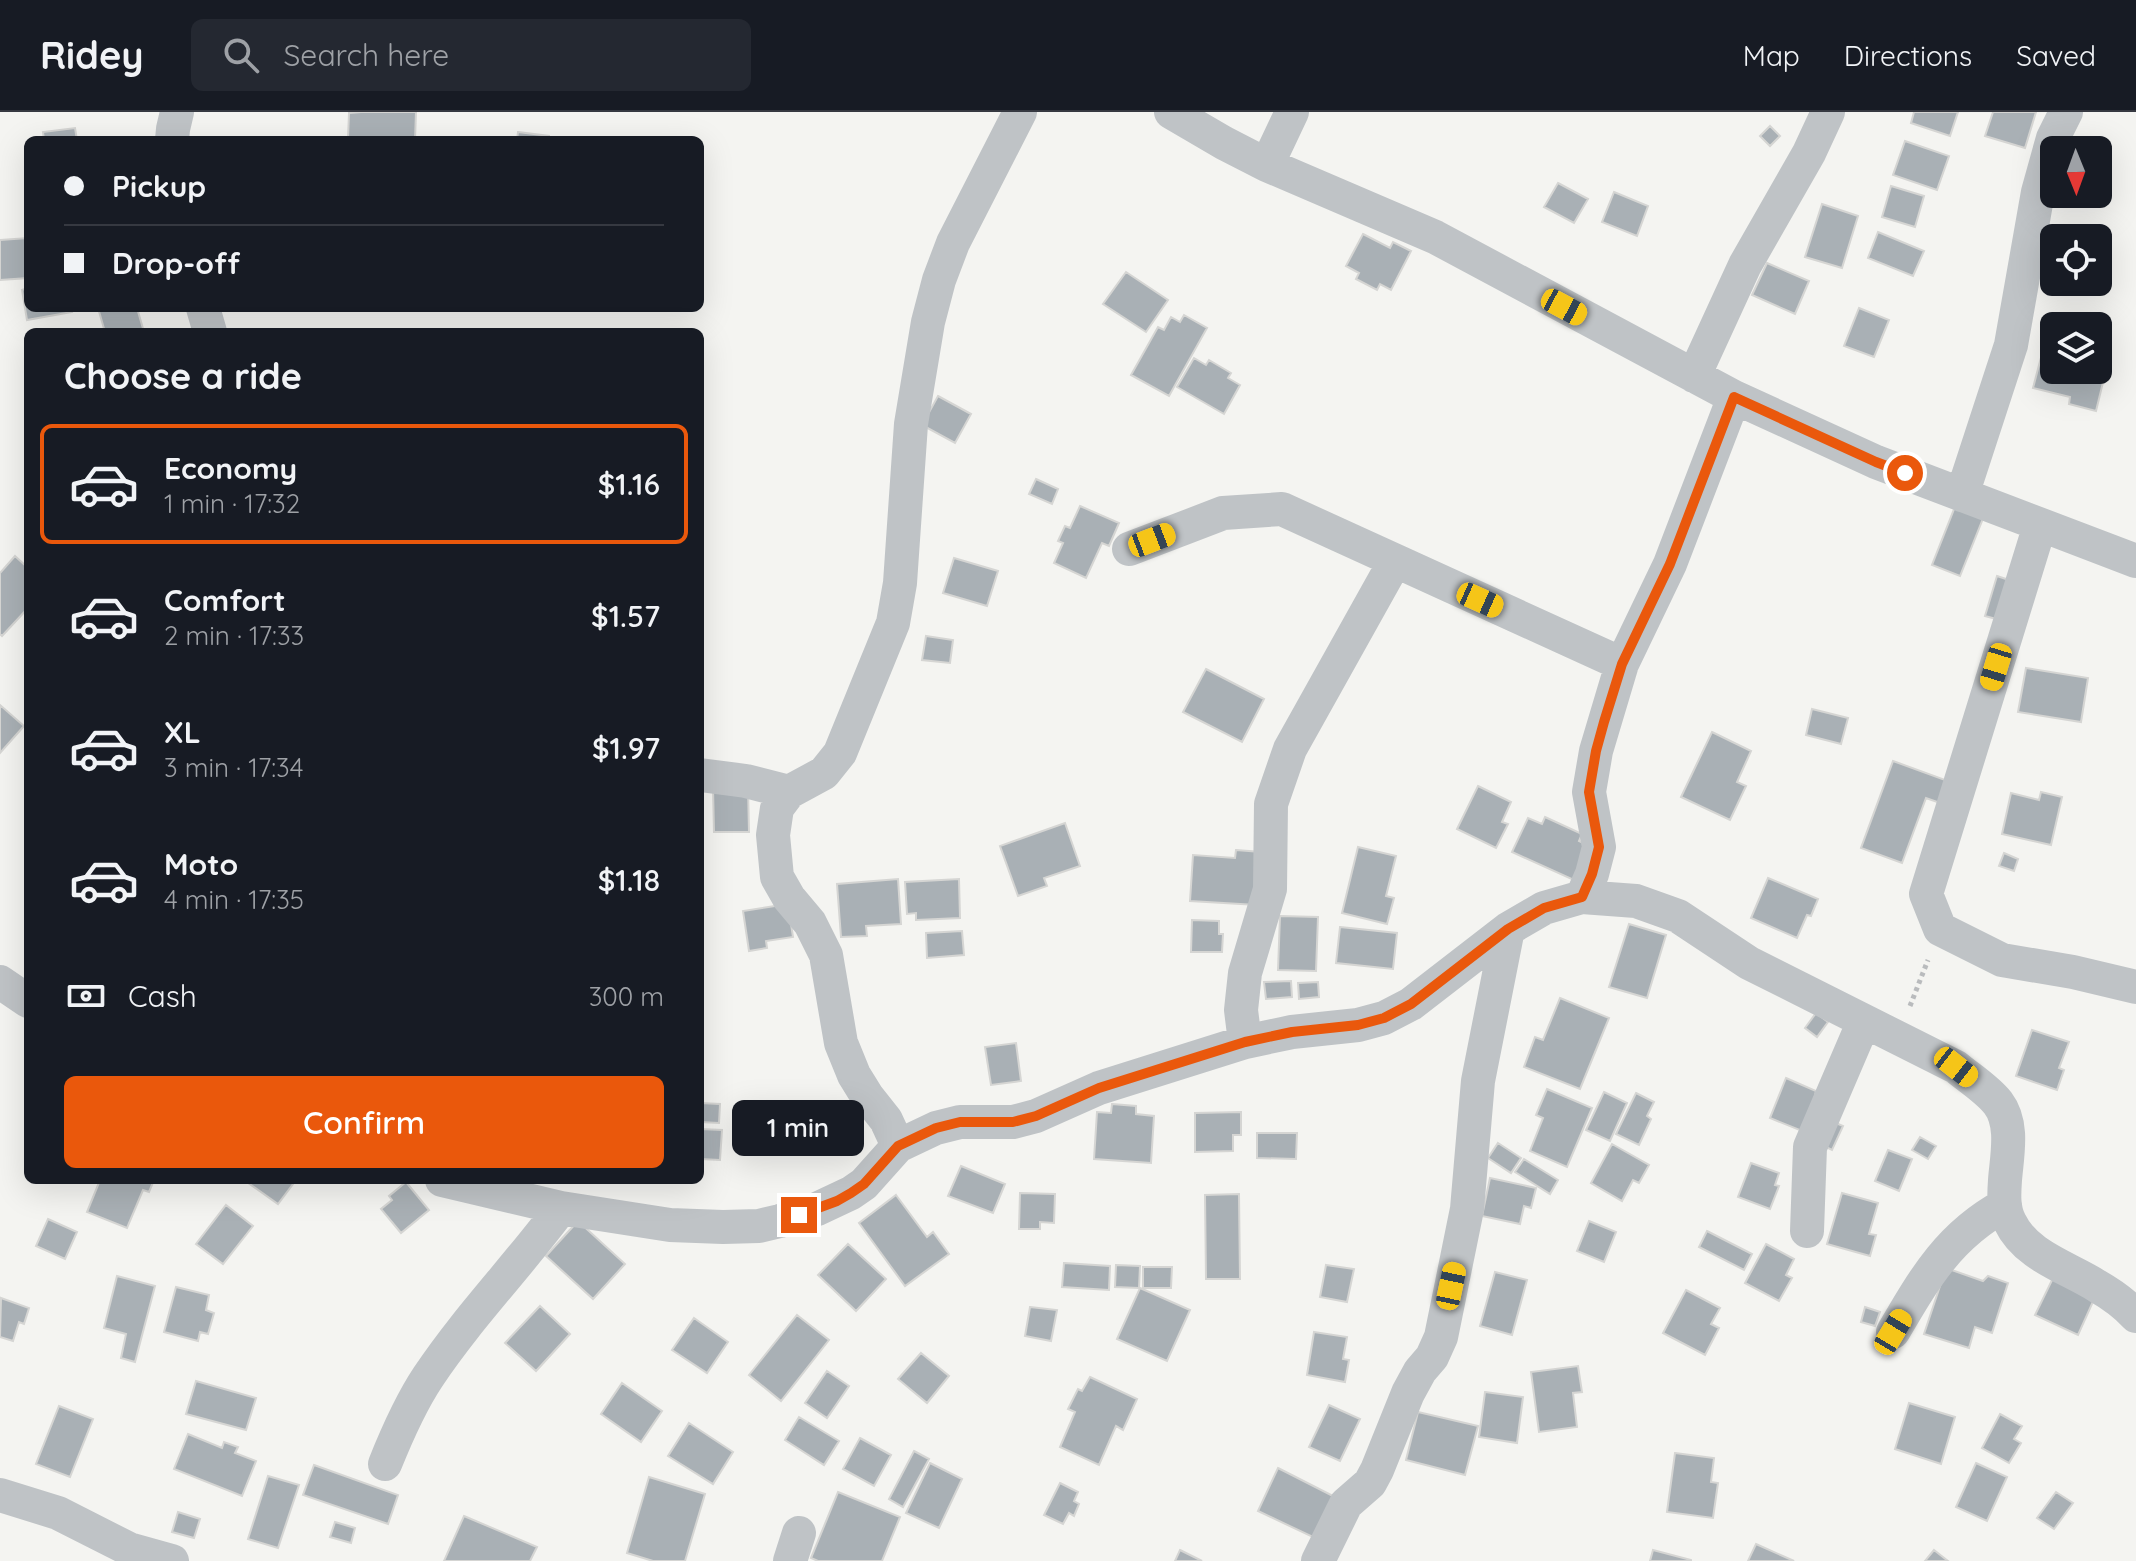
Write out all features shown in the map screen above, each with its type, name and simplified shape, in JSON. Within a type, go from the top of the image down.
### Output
[{"type":"street","points":[[172,136],[177,112]]},
{"type":"street","points":[[898,1146],[886,1120],[854,1075],[841,1043],[826,955],[810,923],[789,898],[777,877],[773,835],[777,808],[789,792],[824,773],[840,753],[893,623],[900,583],[911,424],[932,308],[953,243],[1020,112]]},
{"type":"street","points":[[1171,112],[1267,165],[1435,237],[1734,397],[1876,462],[2136,561]]},
{"type":"street","points":[[1267,165],[1292,112]]},
{"type":"street","points":[[1694,376],[1745,265],[1809,153],[1828,112]]},
{"type":"street","points":[[1962,495],[2011,345],[2038,192],[2053,138],[2066,112]]},
{"type":"street","points":[[1582,897],[1599,847],[1589,792],[1596,751],[1622,664],[1670,564],[1734,397]]},
{"type":"street","points":[[1129,549],[1223,513],[1282,509],[1622,664]]},
{"type":"street","points":[[2040,525],[1926,894],[1940,929],[2002,960],[2136,987]]},
{"type":"street","points":[[1245,1042],[1241,1010],[1245,973],[1270,889],[1271,804],[1290,749],[1395,561]]},
{"type":"street","points":[[704,776],[746,781],[789,792]]},
{"type":"street","points":[[459,1184],[561,1208],[692,1227],[759,1226],[837,1201],[864,1184],[898,1146],[936,1128],[960,1122],[1013,1122],[1036,1116],[1099,1088],[1245,1042],[1292,1032],[1358,1025],[1384,1018],[1411,1004],[1508,929],[1544,908],[1582,897],[1636,901],[1678,916],[1749,963],[1956,1067],[1998,1103],[2007,1121],[2009,1142],[2003,1197],[2009,1221],[2022,1240],[2044,1257],[2097,1285],[2136,1316]]},
{"type":"street","points":[[1318,1561],[1346,1504],[1370,1483],[1408,1393],[1432,1357],[1441,1337],[1467,1209],[1478,1081],[1508,929]]},
{"type":"street","points":[[0,982],[24,998]]},
{"type":"street","points":[[1807,1231],[1810,1147],[1864,1021]]},
{"type":"street","points":[[1893,1332],[1927,1273],[1965,1230],[2005,1205]]},
{"type":"street","points":[[385,1464],[403,1421],[427,1378],[561,1208]]},
{"type":"street","points":[[0,1495],[58,1513],[129,1549],[172,1561]]},
{"type":"path","points":[[1899,1037],[1940,929]]},
{"type":"building","points":[[416,112],[415,136],[348,136],[349,113]]},
{"type":"building","points":[[1914,112],[1958,112],[1950,136],[1911,123]]},
{"type":"building","points":[[1993,112],[2036,112],[2025,148],[1985,136]]},
{"type":"building","points":[[1770,126],[1780,136],[1770,146],[1760,136]]},
{"type":"building","points":[[75,128],[76,136],[44,136],[43,132]]},
{"type":"building","points":[[518,132],[549,136],[518,136]]},
{"type":"building","points":[[1905,141],[1949,156],[1937,190],[1893,175]]},
{"type":"building","points":[[1558,183],[1588,199],[1574,223],[1544,207]]},
{"type":"building","points":[[1891,186],[1924,196],[1915,227],[1882,217]]},
{"type":"building","points":[[1614,192],[1648,206],[1637,236],[1602,222]]},
{"type":"building","points":[[1822,204],[1858,216],[1842,268],[1805,257]]},
{"type":"building","points":[[1878,232],[1924,251],[1913,276],[1868,258]]},
{"type":"building","points":[[1363,234],[1390,248],[1393,242],[1411,251],[1391,290],[1380,284],[1377,290],[1356,279],[1359,273],[1346,266]]},
{"type":"building","points":[[24,238],[24,278],[0,280],[0,240]]},
{"type":"building","points":[[1767,263],[1809,281],[1795,314],[1752,295]]},
{"type":"building","points":[[1126,272],[1168,300],[1146,332],[1103,304]]},
{"type":"building","points":[[1859,308],[1889,320],[1874,357],[1844,346]]},
{"type":"building","points":[[26,312],[72,312],[27,320]]},
{"type":"building","points":[[99,312],[138,312],[143,328],[104,328]]},
{"type":"building","points":[[1184,315],[1207,328],[1169,396],[1131,375],[1158,327],[1164,330],[1171,317],[1180,322]]},
{"type":"building","points":[[1194,358],[1206,365],[1209,360],[1231,373],[1228,378],[1240,385],[1224,414],[1177,387]]},
{"type":"building","points":[[2040,361],[2040,384],[2103,384],[2096,411],[2069,404],[2070,397],[2033,388]]},
{"type":"building","points":[[938,396],[971,414],[955,443],[922,425]]},
{"type":"building","points":[[1036,479],[1058,489],[1052,504],[1029,494]]},
{"type":"building","points":[[1958,499],[1986,511],[1960,576],[1932,565]]},
{"type":"building","points":[[1080,506],[1119,523],[1109,546],[1102,543],[1086,578],[1054,563],[1063,543],[1058,541],[1065,526],[1070,528]]},
{"type":"building","points":[[15,556],[24,564],[24,612],[2,636],[0,634],[0,573]]},
{"type":"building","points":[[954,558],[998,571],[987,606],[943,593]]},
{"type":"building","points":[[1997,576],[2012,581],[2000,620],[1985,616]]},
{"type":"building","points":[[926,636],[953,640],[950,663],[922,660]]},
{"type":"building","points":[[2026,668],[2088,678],[2081,722],[2018,712]]},
{"type":"building","points":[[1206,669],[1264,699],[1242,742],[1183,712]]},
{"type":"building","points":[[0,705],[24,726],[0,753]]},
{"type":"building","points":[[1812,709],[1848,718],[1841,744],[1806,735]]},
{"type":"building","points":[[1712,732],[1751,751],[1737,782],[1746,786],[1730,820],[1681,797]]},
{"type":"building","points":[[1893,761],[1948,781],[1940,803],[1926,798],[1902,863],[1861,848]]},
{"type":"building","points":[[1478,786],[1511,802],[1502,822],[1508,824],[1496,848],[1457,829]]},
{"type":"building","points":[[748,787],[749,832],[714,832],[713,788]]},
{"type":"building","points":[[2041,792],[2062,797],[2051,845],[2002,834],[2011,793],[2039,800]]},
{"type":"building","points":[[1545,817],[1582,834],[1579,841],[1592,847],[1576,881],[1512,852],[1528,818],[1542,824]]},
{"type":"building","points":[[1065,823],[1080,866],[1044,878],[1047,886],[1018,896],[1000,846]]},
{"type":"building","points":[[1358,847],[1396,856],[1386,896],[1394,898],[1387,924],[1342,913]]},
{"type":"building","points":[[1236,850],[1261,852],[1257,905],[1190,901],[1193,855],[1235,858]]},
{"type":"building","points":[[2004,853],[2018,859],[2014,871],[1999,866]]},
{"type":"building","points":[[1768,878],[1818,899],[1797,938],[1751,918]]},
{"type":"building","points":[[898,879],[901,924],[866,926],[867,936],[841,937],[837,884]]},
{"type":"building","points":[[959,879],[960,918],[916,920],[916,913],[907,914],[905,882]]},
{"type":"building","points":[[788,904],[793,937],[766,941],[767,948],[749,951],[743,911]]},
{"type":"building","points":[[1280,916],[1318,917],[1316,971],[1278,970]]},
{"type":"building","points":[[1192,920],[1219,921],[1219,934],[1223,934],[1222,952],[1191,952]]},
{"type":"building","points":[[1629,924],[1666,935],[1647,998],[1609,987]]},
{"type":"building","points":[[1340,927],[1397,933],[1393,969],[1336,963]]},
{"type":"building","points":[[962,931],[964,955],[927,958],[926,933]]},
{"type":"building","points":[[1291,981],[1292,997],[1266,999],[1264,982]]},
{"type":"building","points":[[1318,982],[1319,997],[1299,999],[1298,983]]},
{"type":"building","points":[[1560,998],[1609,1018],[1580,1089],[1524,1067],[1535,1037],[1543,1040]]},
{"type":"building","points":[[1816,1013],[1828,1022],[1817,1037],[1805,1028]]},
{"type":"building","points":[[2032,1030],[2069,1042],[2059,1068],[2064,1070],[2057,1090],[2016,1076]]},
{"type":"building","points":[[1016,1043],[1021,1081],[991,1085],[985,1047]]},
{"type":"building","points":[[1786,1078],[1816,1091],[1807,1133],[1770,1118]]},
{"type":"building","points":[[1547,1089],[1592,1108],[1567,1167],[1530,1151],[1543,1118],[1536,1115]]},
{"type":"building","points":[[1604,1092],[1627,1103],[1610,1141],[1586,1130]]},
{"type":"building","points":[[1636,1093],[1654,1102],[1647,1116],[1651,1119],[1639,1145],[1616,1134]]},
{"type":"building","points":[[704,1103],[720,1104],[719,1123],[704,1122]]},
{"type":"building","points":[[1112,1104],[1136,1106],[1136,1114],[1154,1116],[1151,1163],[1094,1159],[1097,1112],[1111,1113]]},
{"type":"building","points":[[1241,1112],[1241,1135],[1233,1135],[1233,1151],[1195,1152],[1195,1113]]},
{"type":"building","points":[[1829,1120],[1843,1126],[1832,1150],[1818,1143]]},
{"type":"building","points":[[704,1129],[722,1130],[720,1160],[704,1159]]},
{"type":"building","points":[[1257,1133],[1297,1133],[1296,1159],[1257,1158]]},
{"type":"building","points":[[1920,1137],[1936,1146],[1928,1159],[1912,1150]]},
{"type":"building","points":[[1498,1143],[1521,1158],[1511,1173],[1488,1158]]},
{"type":"building","points":[[1612,1144],[1649,1165],[1639,1183],[1633,1180],[1622,1201],[1591,1183]]},
{"type":"building","points":[[1888,1150],[1912,1159],[1899,1191],[1875,1181]]},
{"type":"building","points":[[1524,1159],[1558,1180],[1550,1194],[1515,1172]]},
{"type":"building","points":[[1751,1163],[1779,1173],[1775,1185],[1779,1186],[1770,1209],[1738,1197]]},
{"type":"building","points":[[961,1166],[1005,1184],[993,1213],[948,1196]]},
{"type":"building","points":[[1490,1178],[1536,1188],[1531,1208],[1524,1206],[1520,1224],[1482,1216]]},
{"type":"building","points":[[98,1184],[152,1184],[149,1192],[143,1190],[127,1228],[87,1212]]},
{"type":"building","points":[[250,1184],[293,1184],[278,1204]]},
{"type":"building","points":[[408,1184],[429,1210],[401,1233],[381,1209],[392,1200],[389,1196]]},
{"type":"building","points":[[1020,1193],[1055,1194],[1054,1223],[1040,1222],[1040,1229],[1019,1229]]},
{"type":"building","points":[[1842,1193],[1878,1203],[1869,1234],[1876,1235],[1870,1256],[1827,1244]]},
{"type":"building","points":[[1239,1194],[1240,1279],[1206,1279],[1205,1195]]},
{"type":"building","points":[[896,1195],[927,1237],[933,1232],[949,1254],[905,1286],[859,1223]]},
{"type":"building","points":[[226,1205],[253,1226],[223,1264],[196,1244]]},
{"type":"building","points":[[48,1219],[77,1232],[65,1259],[36,1246]]},
{"type":"building","points":[[578,1221],[625,1264],[593,1299],[546,1256]]},
{"type":"building","points":[[1589,1221],[1616,1232],[1604,1262],[1577,1251]]},
{"type":"building","points":[[1707,1231],[1752,1254],[1744,1270],[1699,1247]]},
{"type":"building","points":[[848,1244],[886,1279],[856,1311],[818,1275]]},
{"type":"building","points":[[1766,1244],[1794,1259],[1786,1275],[1792,1278],[1779,1301],[1745,1283]]},
{"type":"building","points":[[1064,1263],[1110,1266],[1109,1290],[1062,1287]]},
{"type":"building","points":[[1116,1265],[1140,1266],[1139,1288],[1115,1287]]},
{"type":"building","points":[[1326,1265],[1354,1269],[1347,1302],[1320,1297]]},
{"type":"building","points":[[1143,1267],[1172,1267],[1171,1288],[1143,1288]]},
{"type":"building","points":[[1946,1268],[1983,1281],[1988,1276],[2008,1283],[1992,1333],[1975,1327],[1969,1348],[1924,1334]]},
{"type":"building","points":[[1495,1272],[1527,1280],[1512,1335],[1480,1326]]},
{"type":"building","points":[[117,1276],[155,1286],[135,1362],[121,1358],[126,1334],[104,1328]]},
{"type":"building","points":[[2054,1276],[2096,1295],[2078,1335],[2035,1315]]},
{"type":"building","points":[[176,1287],[209,1295],[206,1310],[214,1313],[208,1334],[200,1332],[198,1341],[164,1332]]},
{"type":"building","points":[[1140,1288],[1190,1310],[1167,1361],[1117,1339]]},
{"type":"building","points":[[1686,1290],[1720,1308],[1711,1324],[1719,1328],[1705,1355],[1663,1333]]},
{"type":"building","points":[[1,1298],[29,1308],[24,1324],[19,1322],[13,1341],[0,1337]]},
{"type":"building","points":[[540,1306],[570,1334],[536,1371],[505,1343]]},
{"type":"building","points":[[1030,1307],[1057,1310],[1051,1341],[1025,1336]]},
{"type":"building","points":[[1865,1307],[1880,1312],[1875,1326],[1861,1322]]},
{"type":"building","points":[[797,1315],[829,1340],[781,1401],[749,1375]]},
{"type":"building","points":[[694,1318],[728,1342],[707,1373],[672,1350]]},
{"type":"building","points":[[1314,1332],[1347,1337],[1343,1359],[1349,1360],[1345,1382],[1307,1375]]},
{"type":"building","points":[[921,1353],[949,1376],[927,1403],[898,1379]]},
{"type":"building","points":[[1578,1366],[1582,1392],[1573,1393],[1577,1427],[1539,1432],[1531,1372]]},
{"type":"building","points":[[827,1371],[849,1386],[827,1418],[805,1403]]},
{"type":"building","points":[[1090,1377],[1137,1399],[1123,1430],[1116,1426],[1099,1465],[1060,1447],[1075,1412],[1068,1409],[1078,1389],[1082,1391]]},
{"type":"building","points":[[196,1381],[256,1398],[246,1430],[186,1414]]},
{"type":"building","points":[[622,1383],[662,1411],[641,1442],[601,1414]]},
{"type":"building","points":[[1485,1392],[1523,1397],[1517,1443],[1479,1437]]},
{"type":"building","points":[[1909,1403],[1955,1417],[1941,1464],[1895,1449]]},
{"type":"building","points":[[1329,1405],[1360,1419],[1340,1461],[1309,1447]]},
{"type":"building","points":[[59,1406],[93,1419],[70,1477],[36,1464]]},
{"type":"building","points":[[1418,1412],[1478,1426],[1465,1475],[1406,1460]]},
{"type":"building","points":[[2000,1414],[2022,1426],[2014,1439],[2021,1443],[2009,1463],[1982,1448]]},
{"type":"building","points":[[799,1417],[839,1441],[824,1465],[785,1440]]},
{"type":"building","points":[[689,1423],[733,1452],[713,1484],[668,1456]]},
{"type":"building","points":[[188,1434],[222,1448],[224,1442],[238,1447],[235,1453],[256,1461],[242,1496],[174,1469]]},
{"type":"building","points":[[860,1438],[891,1455],[874,1486],[843,1469]]},
{"type":"building","points":[[914,1451],[929,1459],[903,1507],[889,1499]]},
{"type":"building","points":[[1675,1453],[1714,1458],[1711,1482],[1718,1483],[1713,1518],[1667,1512]]},
{"type":"building","points":[[930,1463],[962,1479],[939,1528],[906,1513]]},
{"type":"building","points":[[1976,1463],[2007,1477],[1987,1521],[1956,1507]]},
{"type":"building","points":[[314,1465],[398,1495],[388,1524],[303,1495]]},
{"type":"building","points":[[1278,1468],[1335,1497],[1315,1538],[1258,1511]]},
{"type":"building","points":[[268,1476],[299,1485],[278,1548],[248,1539]]},
{"type":"building","points":[[649,1477],[705,1494],[685,1561],[653,1561],[627,1553]]},
{"type":"building","points":[[1060,1483],[1078,1492],[1074,1501],[1079,1504],[1074,1516],[1069,1513],[1063,1524],[1044,1515]]},
{"type":"building","points":[[838,1492],[900,1517],[882,1561],[818,1561],[811,1558]]},
{"type":"building","points":[[2056,1492],[2073,1503],[2054,1529],[2037,1518]]},
{"type":"building","points":[[178,1512],[200,1519],[194,1538],[172,1532]]},
{"type":"building","points":[[464,1516],[537,1547],[530,1561],[444,1561]]},
{"type":"building","points":[[335,1522],[355,1528],[351,1543],[330,1537]]},
{"type":"building","points":[[1756,1544],[1794,1561],[1748,1561]]},
{"type":"building","points":[[1180,1550],[1202,1561],[1175,1561]]},
{"type":"building","points":[[1653,1550],[1691,1560],[1691,1561],[1650,1561]]},
{"type":"building","points":[[1934,1550],[1948,1561],[1925,1561]]},
{"type":"route","points":[[799,1215],[851,1193],[864,1184],[898,1146],[936,1128],[960,1122],[1013,1122],[1036,1116],[1099,1088],[1245,1042],[1292,1032],[1358,1025],[1384,1018],[1411,1004],[1508,929],[1544,908],[1582,897],[1599,847],[1589,792],[1604,722],[1622,664],[1670,564],[1734,397],[1905,473]]}]
